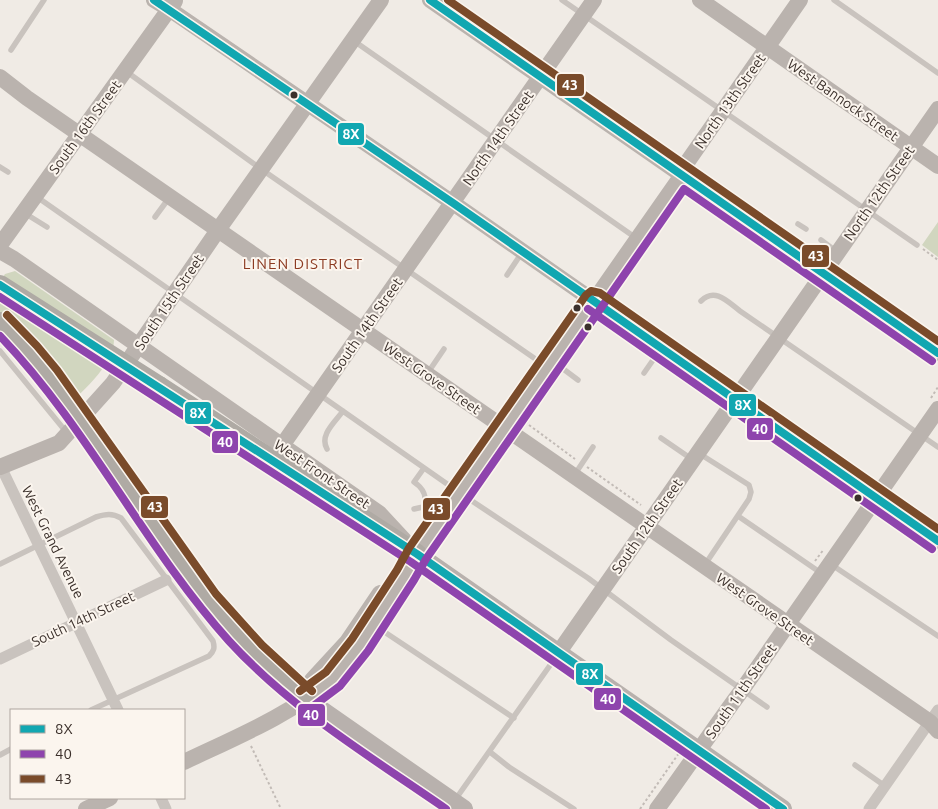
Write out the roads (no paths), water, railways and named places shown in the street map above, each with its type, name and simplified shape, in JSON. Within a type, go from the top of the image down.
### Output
[{"type":"highway","points":[[0,286],[418,554]]},
{"type":"highway","points":[[0,322],[30,352],[49,376],[101,447],[169,546],[214,606],[268,667],[306,699]]},
{"type":"main road","name":"West Front Street","points":[[418,554],[783,809]]},
{"type":"main road","points":[[306,699],[459,805]]},
{"type":"street","points":[[154,0],[173,4],[308,103],[938,541]]},
{"type":"street","name":"South 15th Street","points":[[0,467],[59,443],[113,383],[218,230],[381,0]]},
{"type":"street","points":[[430,0],[938,354]]},
{"type":"street","name":"North 14th Street","points":[[453,203],[594,0]]},
{"type":"street","name":"West Bannock Street","points":[[700,0],[938,166]]},
{"type":"street","name":"North 13th Street","points":[[418,554],[682,175],[688,161],[800,0]]},
{"type":"street","name":"South 16th Street","points":[[0,245],[173,4]]},
{"type":"street","name":"West Grove Street","points":[[0,77],[27,98],[788,625],[935,721]]},
{"type":"street","name":"North 12th Street","points":[[735,400],[938,109]]},
{"type":"street","name":"South 14th Street","points":[[281,446],[453,203]]},
{"type":"street","name":"West Front Street","points":[[0,251],[379,513],[418,554]]},
{"type":"street","name":"South 12th Street","points":[[559,652],[735,400]]},
{"type":"street","name":"South 11th Street","points":[[657,809],[931,423]]},
{"type":"street","name":"West Grand Avenue","points":[[0,467],[116,705]]},
{"type":"street","points":[[185,762],[306,699],[333,679],[360,645],[418,554]]},
{"type":"street","points":[[306,699],[312,680],[346,642],[399,568],[418,554]]},
{"type":"street","name":"South 14th Street","points":[[0,659],[166,580]]},
{"type":"street","points":[[869,809],[935,721]]},
{"type":"street","points":[[86,809],[108,799]]},
{"type":"lane","points":[[11,50],[44,0]]},
{"type":"lane","points":[[562,0],[916,245]]},
{"type":"lane","points":[[834,0],[938,72]]},
{"type":"lane","points":[[352,40],[637,239]]},
{"type":"lane","points":[[125,71],[262,169],[406,268],[550,364],[578,380]]},
{"type":"lane","points":[[0,167],[8,172]]},
{"type":"lane","points":[[36,196],[460,493],[588,578],[602,590],[767,707]]},
{"type":"lane","points":[[155,217],[170,196]]},
{"type":"lane","points":[[24,212],[47,227]]},
{"type":"lane","points":[[798,224],[806,229]]},
{"type":"lane","points":[[821,240],[838,252]]},
{"type":"lane","points":[[507,275],[523,252]]},
{"type":"lane","points":[[701,302],[710,295],[723,297],[778,338],[931,423],[938,448]]},
{"type":"lane","points":[[644,373],[661,348]]},
{"type":"lane","points":[[427,374],[444,349]]},
{"type":"lane","points":[[0,351],[68,434]]},
{"type":"lane","points":[[327,449],[324,444],[325,436],[343,410]]},
{"type":"lane","points":[[661,438],[749,485],[751,492],[749,498],[704,567]]},
{"type":"lane","points":[[573,476],[593,447]]},
{"type":"lane","points":[[414,509],[423,507],[424,504],[424,494],[420,486],[414,482],[424,468]]},
{"type":"lane","points":[[0,564],[96,517],[114,514],[121,518],[212,641],[213,652],[202,659],[116,705],[96,709]]},
{"type":"lane","points":[[738,516],[938,636]]},
{"type":"lane","points":[[373,624],[514,718]]},
{"type":"lane","points":[[459,805],[490,752],[559,652]]},
{"type":"lane","points":[[490,752],[509,767],[574,809]]},
{"type":"lane","points":[[855,765],[885,786]]},
{"type":"district","name":"LINEN DISTRICT","points":[[303,264]]}]
